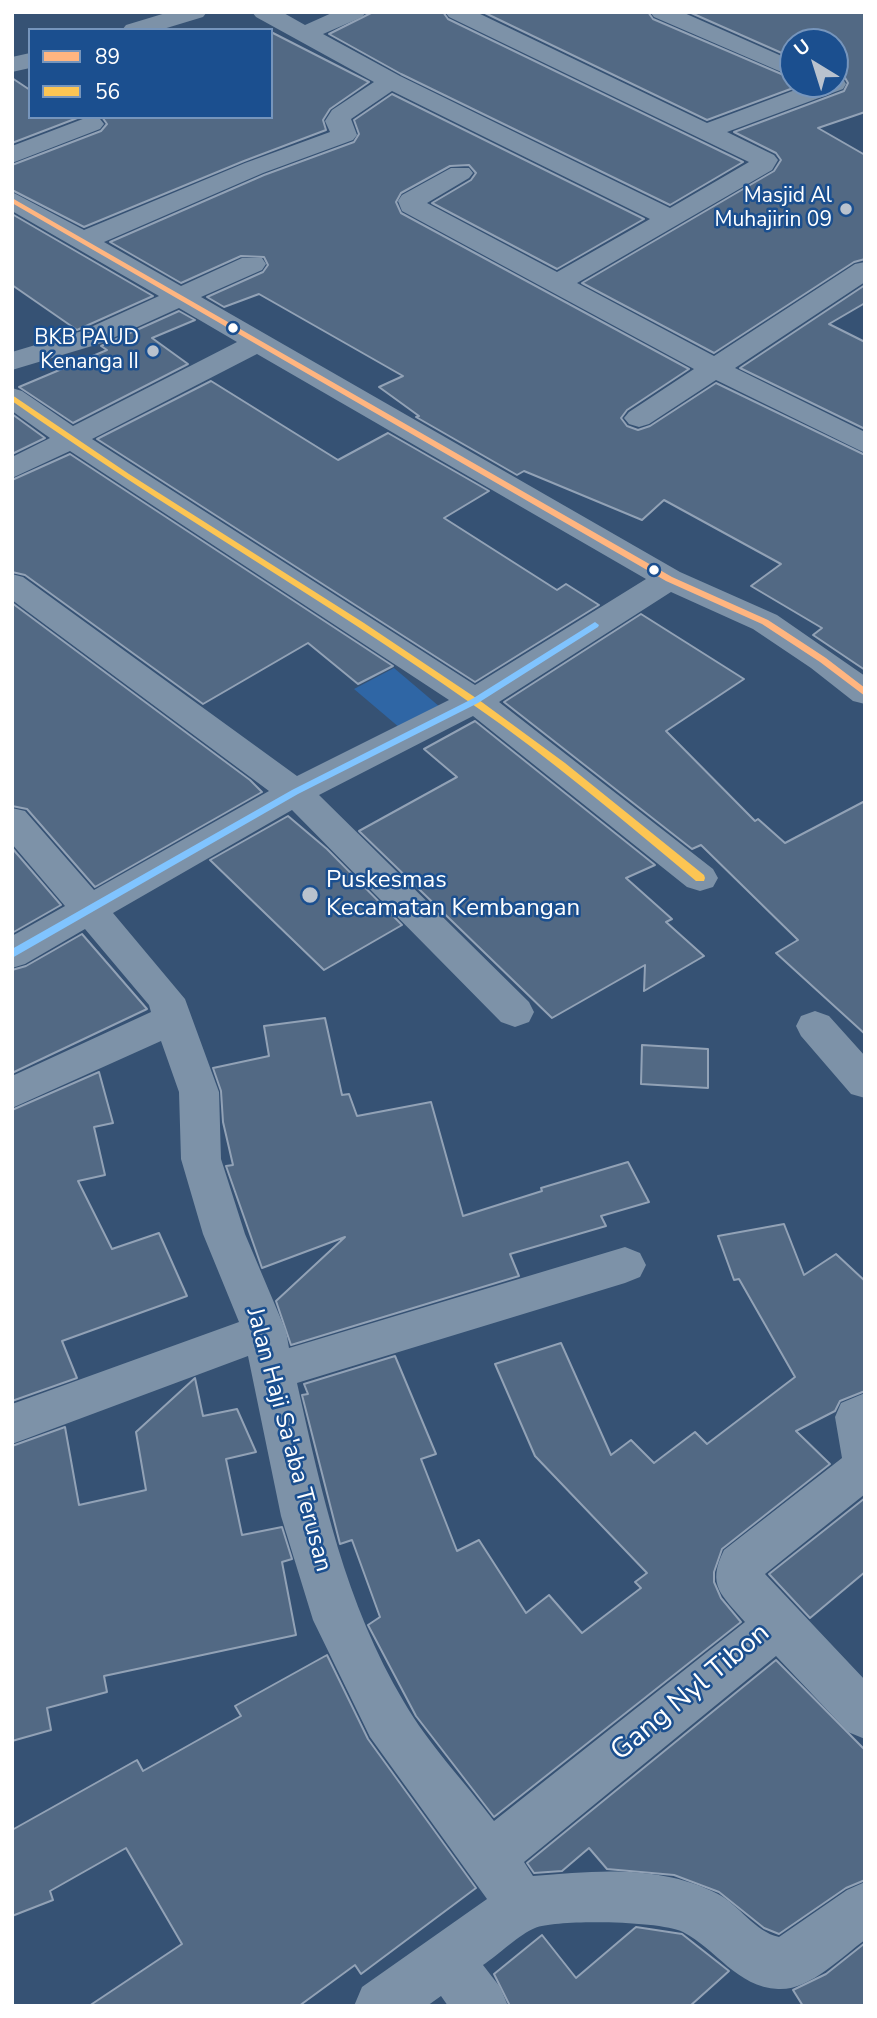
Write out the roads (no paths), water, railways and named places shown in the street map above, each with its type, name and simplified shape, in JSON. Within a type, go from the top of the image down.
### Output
[{"type":"street","points":[[141,28],[195,12]]},
{"type":"street","points":[[264,12],[391,81],[668,217]]},
{"type":"street","points":[[304,34],[354,12]]},
{"type":"street","points":[[457,12],[711,132],[756,154],[765,162],[556,284]]},
{"type":"street","points":[[662,12],[779,63]]},
{"type":"street","points":[[80,242],[254,168],[344,135],[338,121],[341,115],[391,81]]},
{"type":"street","points":[[711,132],[717,127],[795,98]]},
{"type":"street","points":[[12,155],[91,124]]},
{"type":"street","points":[[460,173],[411,201],[411,205],[714,368],[865,444]]},
{"type":"street","points":[[12,200],[80,242],[260,341],[669,579],[765,622],[823,660],[865,693]]},
{"type":"street","points":[[12,362],[92,337],[253,264]]},
{"type":"street","points":[[639,418],[865,270]]},
{"type":"street","points":[[12,469],[72,440],[206,366],[260,341]]},
{"type":"street","points":[[12,397],[72,440],[475,701],[561,765],[700,878]]},
{"type":"street","points":[[12,954],[295,792],[475,701],[669,579]]},
{"type":"street","points":[[12,584],[295,792],[515,1012]]},
{"type":"street","name":"Jalan Haji Sa'aba Terusan","points":[[12,820],[92,909],[166,999],[198,1092],[201,1159],[224,1234],[268,1352],[304,1516],[337,1620],[387,1720],[491,1857],[518,1903]]},
{"type":"street","points":[[12,1093],[173,1019]]},
{"type":"street","points":[[816,1026],[865,1083]]},
{"type":"street","points":[[12,1424],[268,1352],[625,1265]]},
{"type":"street","name":"Gang Nyl Tibon","points":[[491,1857],[778,1625],[739,1579],[738,1571],[741,1565],[864,1467],[857,1417],[865,1412]]},
{"type":"street","points":[[778,1625],[865,1715]]},
{"type":"street","points":[[381,2006],[512,1913],[518,1903],[655,1899],[699,1912],[763,1959],[780,1965],[792,1961],[865,1908]]},
{"type":"street","points":[[445,1958],[481,2006]]},
{"type":"place","name":"Masjid Al Muhajirin 09","points":[[846,209]]},
{"type":"place","name":"BKB PAUD Kenanga II","points":[[153,351]]},
{"type":"place","name":"Puskesmas Kecamatan Kembangan","points":[[310,895]]}]
